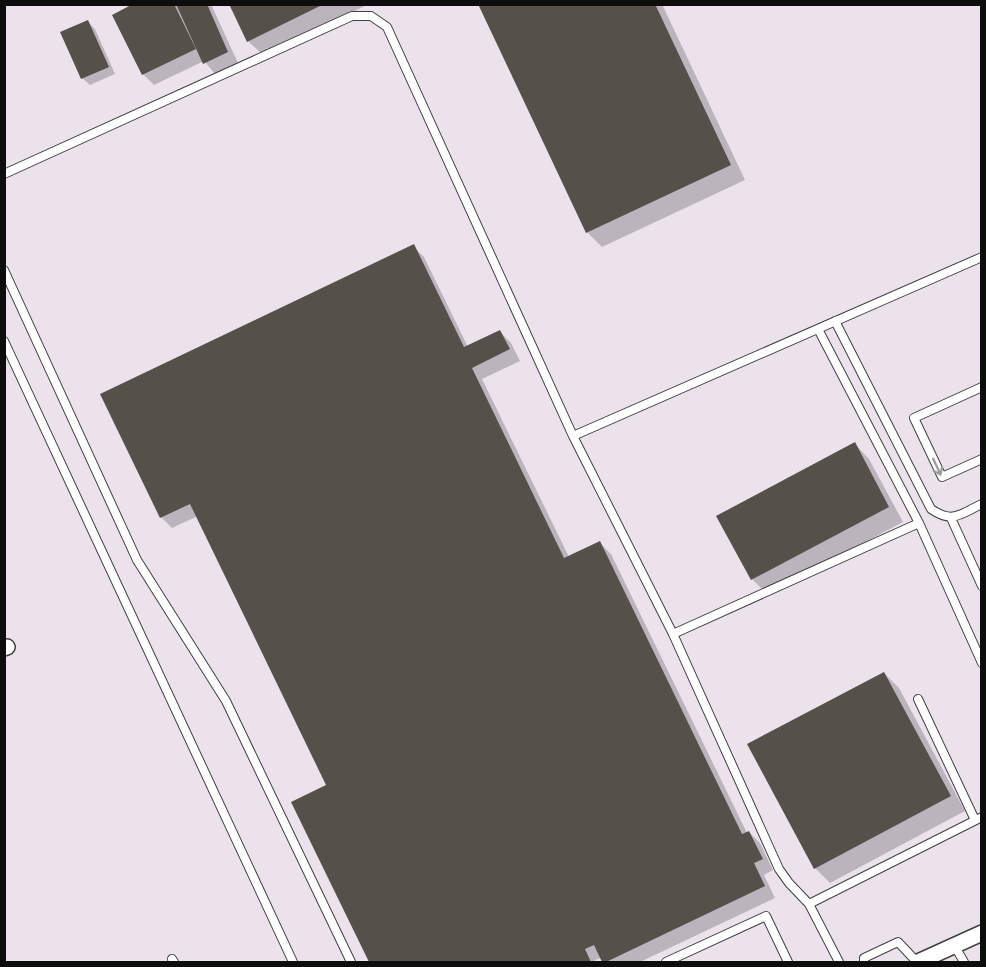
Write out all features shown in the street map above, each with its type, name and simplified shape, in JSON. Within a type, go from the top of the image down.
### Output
[{"type":"street","points":[[918,963],[981,933]]},
{"type":"lane","points":[[4,174],[352,16],[371,16],[387,27],[573,436],[674,634],[779,869],[809,904],[839,963]]},
{"type":"lane","points":[[573,436],[981,257]]},
{"type":"lane","points":[[4,270],[137,560],[226,701],[351,963]]},
{"type":"lane","points":[[835,321],[931,509],[951,518],[981,504]]},
{"type":"lane","points":[[818,329],[919,523],[981,663]]},
{"type":"lane","points":[[4,341],[294,963]]},
{"type":"lane","points":[[981,387],[914,418],[942,477],[981,459]]},
{"type":"lane","points":[[951,518],[981,586]]},
{"type":"lane","points":[[674,634],[919,523]]},
{"type":"lane","points":[[809,904],[978,818],[918,699]]},
{"type":"lane","points":[[666,963],[766,916],[786,962]]},
{"type":"lane","points":[[864,963],[864,958],[898,942],[918,963]]},
{"type":"lane","points":[[954,945],[964,963]]},
{"type":"shaded area","points":[[5,5],[979,5],[982,10],[981,962],[5,962]]},
{"type":"building","points":[[133,4],[174,4],[196,49],[142,75],[112,15]]},
{"type":"building","points":[[176,4],[207,4],[228,52],[203,64]]},
{"type":"building","points":[[229,4],[324,4],[247,42]]},
{"type":"building","points":[[478,4],[655,4],[731,165],[586,233]]},
{"type":"building","points":[[88,20],[109,67],[81,79],[60,32]]},
{"type":"building","points":[[414,244],[464,347],[500,330],[510,349],[472,368],[564,558],[600,541],[742,834],[749,831],[763,859],[754,863],[765,886],[606,962],[602,962],[594,945],[585,949],[591,962],[369,962],[291,802],[326,785],[190,504],[160,518],[100,394]]},
{"type":"building","points":[[855,442],[889,507],[751,580],[716,516]]},
{"type":"building","points":[[884,672],[951,796],[814,869],[747,744]]}]
